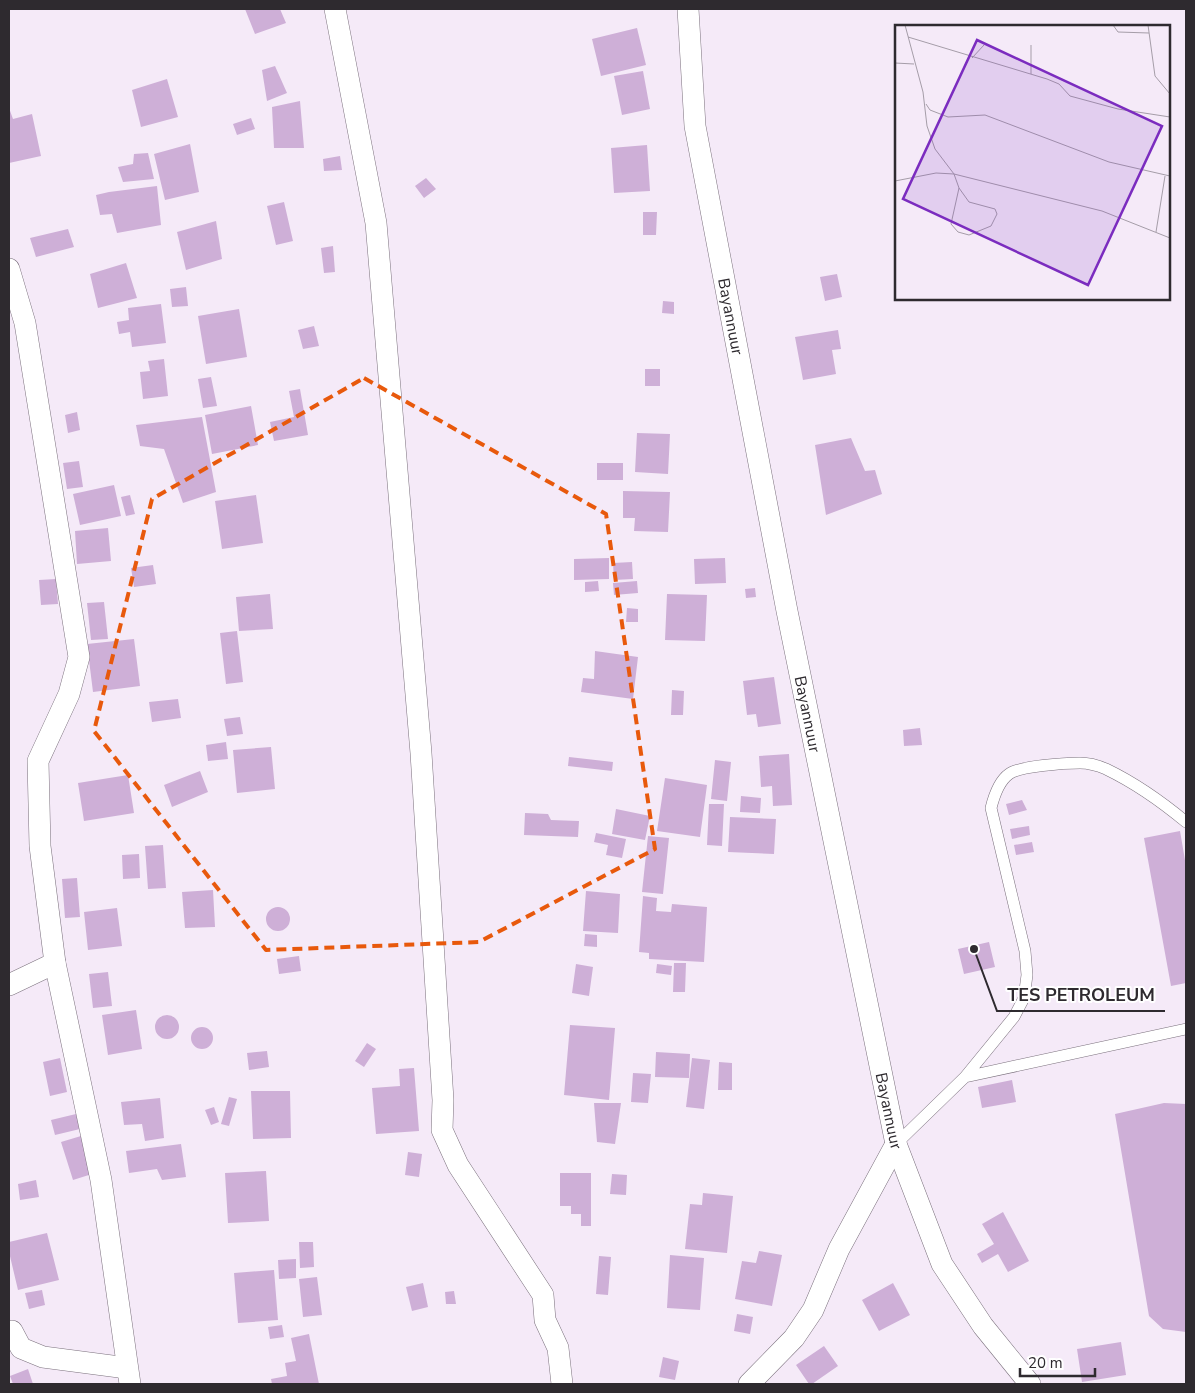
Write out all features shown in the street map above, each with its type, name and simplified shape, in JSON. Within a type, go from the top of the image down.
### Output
[{"type":"street","points":[[335,9],[376,223],[421,753],[443,1100],[442,1130],[458,1165],[543,1295],[545,1320],[558,1348],[562,1384]]},
{"type":"street","name":"Bayannuur","points":[[688,9],[695,126],[788,616],[896,1144],[942,1264],[984,1326],[1030,1384]]},
{"type":"street","points":[[9,269],[25,323],[79,658],[69,694],[38,761],[40,846],[55,963],[101,1180],[128,1376],[43,1357],[21,1348],[12,1331]]},
{"type":"street","points":[[9,985],[55,963]]},
{"type":"street","points":[[749,1384],[794,1338],[813,1310],[839,1250],[896,1144]]},
{"type":"lane","points":[[896,1144],[965,1077],[1014,1018],[1024,998],[1027,975],[1025,951],[992,808],[994,796],[1008,774],[1021,769],[1081,763],[1094,765],[1106,769],[1160,802],[1186,822]]},
{"type":"lane","points":[[965,1077],[1186,1029]]},
{"type":"highlighted area","points":[[364,378],[606,514],[655,849],[479,942],[266,950],[94,731],[152,499]]},
{"type":"building","points":[[245,9],[280,9],[286,23],[255,34]]},
{"type":"building","points":[[637,28],[646,65],[601,76],[592,39]]},
{"type":"building","points":[[275,66],[287,93],[267,101],[262,70]]},
{"type":"building","points":[[643,71],[650,109],[622,115],[614,76]]},
{"type":"building","points":[[167,79],[178,117],[141,127],[132,90]]},
{"type":"building","points":[[300,101],[304,148],[274,148],[272,107]]},
{"type":"building","points":[[9,108],[13,119],[32,114],[41,156],[9,163]]},
{"type":"building","points":[[251,118],[255,129],[237,135],[233,124]]},
{"type":"building","points":[[190,144],[199,192],[165,200],[154,154]]},
{"type":"building","points":[[647,145],[650,191],[614,193],[611,148]]},
{"type":"building","points":[[148,153],[154,179],[123,182],[118,167],[133,164],[134,154]]},
{"type":"building","points":[[340,156],[342,170],[324,171],[323,159]]},
{"type":"building","points":[[426,178],[436,189],[424,198],[415,186]]},
{"type":"building","points":[[157,186],[161,225],[117,233],[112,214],[100,215],[96,195]]},
{"type":"building","points":[[284,202],[293,241],[276,245],[267,206]]},
{"type":"building","points":[[643,212],[657,212],[656,235],[643,235]]},
{"type":"building","points":[[216,221],[222,259],[186,270],[177,232]]},
{"type":"building","points":[[68,229],[74,247],[36,257],[30,238]]},
{"type":"building","points":[[333,246],[335,272],[324,273],[321,248]]},
{"type":"building","points":[[126,263],[137,298],[98,308],[90,274]]},
{"type":"building","points":[[837,274],[842,297],[825,301],[820,277]]},
{"type":"building","points":[[186,287],[188,306],[172,307],[170,289]]},
{"type":"building","points":[[663,301],[674,302],[674,314],[662,313]]},
{"type":"building","points":[[161,304],[166,343],[132,347],[130,332],[119,334],[117,322],[129,320],[128,308]]},
{"type":"building","points":[[239,309],[247,357],[206,364],[198,316]]},
{"type":"building","points":[[314,326],[319,346],[303,349],[298,330]]},
{"type":"building","points":[[838,330],[841,349],[832,350],[836,374],[803,380],[795,337]]},
{"type":"building","points":[[164,359],[168,396],[143,399],[140,372],[150,371],[148,361]]},
{"type":"building","points":[[645,369],[660,369],[660,386],[645,386]]},
{"type":"building","points":[[211,377],[217,406],[203,408],[198,379]]},
{"type":"building","points":[[300,389],[308,435],[274,441],[270,422],[294,417],[289,391]]},
{"type":"building","points":[[251,406],[258,445],[212,454],[205,415]]},
{"type":"building","points":[[77,412],[80,430],[68,433],[65,415]]},
{"type":"building","points":[[202,417],[216,492],[183,503],[164,449],[140,446],[136,425]]},
{"type":"building","points":[[637,433],[670,434],[668,474],[635,472]]},
{"type":"building","points":[[851,438],[865,471],[875,470],[882,494],[826,515],[815,445]]},
{"type":"building","points":[[79,461],[83,487],[67,489],[63,463]]},
{"type":"building","points":[[597,463],[623,463],[623,480],[597,480]]},
{"type":"building","points":[[114,485],[121,516],[80,525],[73,494]]},
{"type":"building","points":[[623,491],[670,492],[668,532],[634,531],[635,518],[623,518]]},
{"type":"building","points":[[130,495],[135,514],[126,516],[121,497]]},
{"type":"building","points":[[256,495],[263,543],[222,549],[215,501]]},
{"type":"building","points":[[108,528],[111,561],[77,564],[75,531]]},
{"type":"building","points":[[609,558],[609,579],[574,580],[574,559]]},
{"type":"building","points":[[725,558],[726,583],[695,584],[694,559]]},
{"type":"building","points":[[632,562],[633,579],[614,580],[613,563]]},
{"type":"building","points":[[153,565],[156,584],[134,587],[131,568]]},
{"type":"building","points":[[56,579],[58,604],[41,605],[39,580]]},
{"type":"building","points":[[598,581],[599,591],[585,592],[585,582]]},
{"type":"building","points":[[637,581],[638,593],[614,595],[613,583]]},
{"type":"building","points":[[755,588],[756,597],[746,598],[745,589]]},
{"type":"building","points":[[270,594],[273,629],[239,631],[236,597]]},
{"type":"building","points":[[667,594],[707,595],[705,641],[665,640]]},
{"type":"building","points":[[104,602],[108,639],[91,640],[87,603]]},
{"type":"building","points":[[627,608],[638,609],[638,622],[626,622]]},
{"type":"building","points":[[237,631],[243,682],[226,684],[220,633]]},
{"type":"building","points":[[134,639],[140,686],[93,692],[87,644]]},
{"type":"building","points":[[595,651],[638,657],[633,699],[581,692],[583,678],[594,679]]},
{"type":"building","points":[[774,677],[781,724],[758,727],[756,714],[747,715],[743,681]]},
{"type":"building","points":[[672,690],[684,691],[683,715],[671,715]]},
{"type":"building","points":[[178,699],[181,718],[152,722],[149,702]]},
{"type":"building","points":[[240,717],[243,734],[227,736],[224,719]]},
{"type":"building","points":[[920,728],[922,745],[904,746],[903,730]]},
{"type":"building","points":[[226,742],[228,759],[208,761],[206,745]]},
{"type":"building","points":[[271,747],[275,789],[237,793],[233,750]]},
{"type":"building","points":[[789,754],[792,805],[773,806],[772,786],[761,787],[759,756]]},
{"type":"building","points":[[569,757],[613,762],[612,771],[568,766]]},
{"type":"building","points":[[715,760],[731,762],[727,801],[711,799]]},
{"type":"building","points":[[200,771],[208,792],[172,807],[164,785]]},
{"type":"building","points":[[128,775],[134,813],[84,821],[78,783]]},
{"type":"building","points":[[665,778],[707,785],[700,837],[657,831]]},
{"type":"building","points":[[741,796],[761,798],[760,813],[740,812]]},
{"type":"building","points":[[1022,800],[1027,810],[1009,815],[1006,804]]},
{"type":"building","points":[[709,804],[724,804],[722,846],[707,845]]},
{"type":"building","points":[[616,809],[650,816],[645,840],[612,834]]},
{"type":"building","points":[[525,813],[548,814],[551,820],[579,821],[578,837],[524,835]]},
{"type":"building","points":[[730,817],[776,819],[774,854],[728,852]]},
{"type":"building","points":[[1029,826],[1030,835],[1012,839],[1010,829]]},
{"type":"building","points":[[1180,831],[1186,866],[1186,983],[1171,986],[1144,838]]},
{"type":"building","points":[[596,833],[626,839],[622,858],[606,855],[608,845],[594,842]]},
{"type":"building","points":[[648,836],[669,838],[663,894],[642,892]]},
{"type":"building","points":[[1032,842],[1034,852],[1016,855],[1014,845]]},
{"type":"building","points":[[163,845],[166,888],[148,889],[145,846]]},
{"type":"building","points":[[139,854],[140,878],[123,879],[122,855]]},
{"type":"building","points":[[77,878],[80,917],[65,918],[62,879]]},
{"type":"building","points":[[213,890],[215,927],[185,928],[182,892]]},
{"type":"building","points":[[586,891],[620,894],[618,933],[583,931]]},
{"type":"building","points":[[643,896],[657,898],[656,911],[671,912],[672,904],[707,907],[704,962],[649,959],[649,953],[639,952]]},
{"type":"building","points":[[278,907],[287,910],[290,919],[287,928],[278,931],[269,928],[266,919],[269,910]]},
{"type":"building","points":[[117,908],[122,946],[88,950],[84,912]]},
{"type":"building","points":[[585,934],[597,935],[597,947],[584,946]]},
{"type":"building","points":[[989,942],[995,967],[964,974],[958,949]]},
{"type":"building","points":[[299,956],[301,971],[279,974],[277,959]]},
{"type":"building","points":[[674,963],[686,963],[685,992],[673,992]]},
{"type":"building","points":[[576,964],[593,967],[589,996],[572,993]]},
{"type":"building","points":[[657,964],[672,966],[671,975],[656,973]]},
{"type":"building","points":[[108,972],[112,1006],[93,1008],[89,974]]},
{"type":"building","points":[[136,1010],[142,1049],[108,1055],[102,1015]]},
{"type":"building","points":[[167,1015],[176,1018],[179,1027],[176,1036],[167,1039],[158,1036],[155,1027],[158,1018]]},
{"type":"building","points":[[570,1025],[615,1028],[609,1100],[564,1095]]},
{"type":"building","points":[[202,1027],[210,1030],[213,1038],[210,1046],[202,1049],[194,1046],[191,1038],[194,1030]]},
{"type":"building","points":[[367,1043],[376,1049],[364,1067],[355,1061]]},
{"type":"building","points":[[267,1051],[269,1067],[249,1070],[247,1053]]},
{"type":"building","points":[[656,1052],[690,1054],[689,1078],[655,1077]]},
{"type":"building","points":[[60,1058],[67,1092],[50,1096],[43,1062]]},
{"type":"building","points":[[692,1058],[710,1060],[704,1109],[686,1107]]},
{"type":"building","points":[[719,1062],[732,1063],[732,1090],[718,1090]]},
{"type":"building","points":[[414,1068],[419,1131],[376,1134],[372,1088],[400,1086],[399,1069]]},
{"type":"building","points":[[633,1073],[651,1074],[648,1103],[631,1102]]},
{"type":"building","points":[[1012,1080],[1016,1102],[982,1108],[978,1087]]},
{"type":"building","points":[[251,1091],[290,1091],[291,1138],[253,1139]]},
{"type":"building","points":[[229,1097],[237,1099],[229,1126],[221,1124]]},
{"type":"building","points":[[160,1098],[164,1138],[145,1141],[142,1124],[124,1125],[121,1102]]},
{"type":"building","points":[[594,1103],[621,1103],[615,1144],[597,1142]]},
{"type":"building","points":[[1164,1103],[1186,1104],[1186,1332],[1163,1329],[1149,1316],[1115,1114]]},
{"type":"building","points":[[214,1107],[219,1122],[211,1125],[205,1110]]},
{"type":"building","points":[[76,1114],[80,1129],[55,1135],[51,1120]]},
{"type":"building","points":[[81,1136],[92,1174],[73,1180],[61,1142]]},
{"type":"building","points":[[181,1144],[186,1177],[162,1180],[157,1169],[129,1173],[126,1151]]},
{"type":"building","points":[[408,1152],[422,1154],[419,1177],[405,1175]]},
{"type":"building","points":[[266,1171],[269,1221],[228,1223],[225,1173]]},
{"type":"building","points":[[560,1173],[591,1173],[591,1226],[581,1226],[581,1214],[571,1214],[571,1206],[560,1206]]},
{"type":"building","points":[[612,1174],[627,1175],[626,1195],[610,1194]]},
{"type":"building","points":[[36,1180],[39,1197],[20,1200],[18,1184]]},
{"type":"building","points":[[703,1193],[733,1196],[727,1253],[685,1249],[690,1204],[702,1205]]},
{"type":"building","points":[[1003,1212],[1029,1261],[1008,1272],[998,1254],[982,1263],[977,1254],[994,1244],[982,1224]]},
{"type":"building","points":[[47,1233],[59,1280],[18,1290],[9,1252],[9,1242]]},
{"type":"building","points":[[299,1242],[313,1242],[314,1267],[300,1268]]},
{"type":"building","points":[[759,1251],[782,1255],[772,1306],[735,1299],[742,1261],[756,1263]]},
{"type":"building","points":[[670,1255],[704,1258],[700,1310],[667,1308]]},
{"type":"building","points":[[599,1256],[611,1257],[608,1295],[596,1294]]},
{"type":"building","points":[[296,1259],[296,1278],[279,1279],[278,1260]]},
{"type":"building","points":[[274,1270],[278,1320],[238,1323],[234,1273]]},
{"type":"building","points":[[317,1277],[322,1315],[303,1317],[299,1279]]},
{"type":"building","points":[[423,1283],[428,1307],[412,1311],[406,1287]]},
{"type":"building","points":[[893,1283],[910,1315],[879,1331],[862,1300]]},
{"type":"building","points":[[42,1290],[45,1305],[29,1309],[25,1293]]},
{"type":"building","points":[[454,1291],[456,1304],[446,1304],[445,1292]]},
{"type":"building","points":[[737,1314],[753,1317],[750,1334],[734,1331]]},
{"type":"building","points":[[282,1325],[284,1337],[270,1339],[268,1327]]},
{"type":"building","points":[[309,1334],[319,1384],[272,1384],[271,1379],[287,1376],[285,1363],[296,1361],[291,1338]]},
{"type":"building","points":[[1121,1342],[1126,1375],[1082,1382],[1077,1349]]},
{"type":"building","points":[[824,1346],[838,1366],[812,1384],[809,1384],[796,1365]]},
{"type":"building","points":[[663,1357],[679,1361],[675,1380],[659,1377]]},
{"type":"building","points":[[28,1369],[33,1384],[13,1384],[10,1376]]},
{"type":"place","name":"TES PETROLEUM","points":[[974,949]]}]
